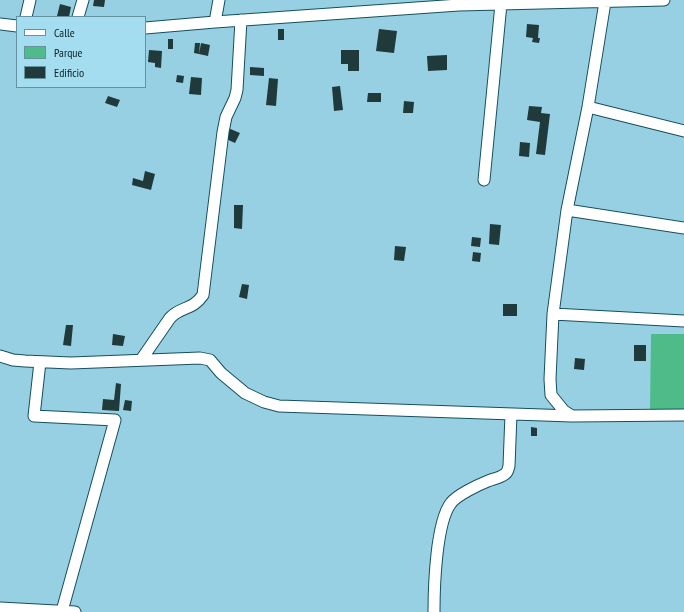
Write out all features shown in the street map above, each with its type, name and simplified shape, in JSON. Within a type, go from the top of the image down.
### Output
[{"type":"street","points":[[26,16],[30,0]]},
{"type":"street","points":[[78,16],[83,0]]},
{"type":"street","points":[[215,22],[219,0]]},
{"type":"street","points":[[146,28],[459,5],[664,0]]},
{"type":"street","points":[[572,416],[564,411],[551,395],[550,378],[553,314],[567,210],[588,106],[605,2]]},
{"type":"street","points":[[484,180],[501,4]]},
{"type":"street","points":[[141,360],[170,318],[176,312],[187,309],[198,303],[203,295],[223,132],[226,117],[237,90],[241,20]]},
{"type":"street","points":[[0,24],[16,26]]},
{"type":"street","points":[[588,106],[684,131]]},
{"type":"street","points":[[567,210],[684,228]]},
{"type":"street","points":[[553,314],[684,321]]},
{"type":"street","points":[[0,356],[13,360],[71,363],[200,358],[210,360],[222,373],[245,393],[264,402],[279,406],[572,416],[684,415]]},
{"type":"street","points":[[40,362],[34,416],[115,420],[62,611]]},
{"type":"street","points":[[434,612],[434,583],[443,520],[451,502],[488,481],[505,474],[508,471],[510,466],[511,414]]},
{"type":"street","points":[[0,608],[31,611],[75,612]]},
{"type":"green space","points":[[651,334],[684,334],[684,409],[650,409]]},
{"type":"building","points":[[94,0],[105,0],[104,7],[93,6]]},
{"type":"building","points":[[60,4],[71,7],[69,16],[57,16]]},
{"type":"building","points":[[527,24],[539,25],[539,43],[532,42],[533,38],[526,37]]},
{"type":"building","points":[[278,29],[284,29],[284,40],[278,40]]},
{"type":"building","points":[[379,29],[397,31],[394,53],[376,51]]},
{"type":"building","points":[[168,39],[173,39],[173,49],[168,49]]},
{"type":"building","points":[[195,43],[200,43],[199,54],[194,53]]},
{"type":"building","points":[[201,43],[210,45],[208,56],[199,54]]},
{"type":"building","points":[[149,50],[162,51],[161,68],[155,67],[155,63],[148,62]]},
{"type":"building","points":[[341,50],[359,50],[359,71],[348,71],[348,64],[341,64]]},
{"type":"building","points":[[447,55],[447,70],[428,71],[427,56]]},
{"type":"building","points":[[250,67],[264,68],[264,76],[250,75]]},
{"type":"building","points":[[177,75],[184,76],[183,83],[176,82]]},
{"type":"building","points":[[191,77],[202,78],[201,95],[189,94]]},
{"type":"building","points":[[269,78],[278,79],[276,106],[266,105]]},
{"type":"building","points":[[340,86],[343,110],[334,111],[332,87]]},
{"type":"building","points":[[368,93],[381,93],[381,102],[367,102]]},
{"type":"building","points":[[108,96],[120,100],[117,107],[105,103]]},
{"type":"building","points":[[404,101],[414,102],[413,113],[403,113]]},
{"type":"building","points":[[529,106],[542,107],[541,113],[550,114],[545,155],[536,154],[540,122],[527,120]]},
{"type":"building","points":[[228,128],[240,133],[235,143],[224,138]]},
{"type":"building","points":[[520,142],[530,143],[529,157],[519,156]]},
{"type":"building","points":[[145,171],[155,174],[151,190],[132,185],[133,178],[143,181]]},
{"type":"building","points":[[234,205],[243,205],[242,229],[234,228]]},
{"type":"building","points":[[490,224],[501,225],[499,245],[489,244]]},
{"type":"building","points":[[472,237],[481,238],[480,247],[471,246]]},
{"type":"building","points":[[395,246],[406,247],[404,261],[394,260]]},
{"type":"building","points":[[473,252],[481,253],[480,262],[472,261]]},
{"type":"building","points":[[242,284],[249,285],[247,299],[239,297]]},
{"type":"building","points":[[503,304],[517,304],[517,316],[503,316]]},
{"type":"building","points":[[66,325],[73,325],[71,346],[63,345]]},
{"type":"building","points":[[113,334],[125,336],[123,346],[112,345]]},
{"type":"building","points":[[634,345],[646,345],[646,361],[634,361]]},
{"type":"building","points":[[575,358],[585,359],[584,370],[574,369]]},
{"type":"building","points":[[116,383],[121,384],[119,411],[102,410],[103,399],[114,400]]},
{"type":"building","points":[[125,400],[132,401],[131,411],[123,410]]},
{"type":"building","points":[[531,427],[537,428],[537,436],[531,436]]}]
